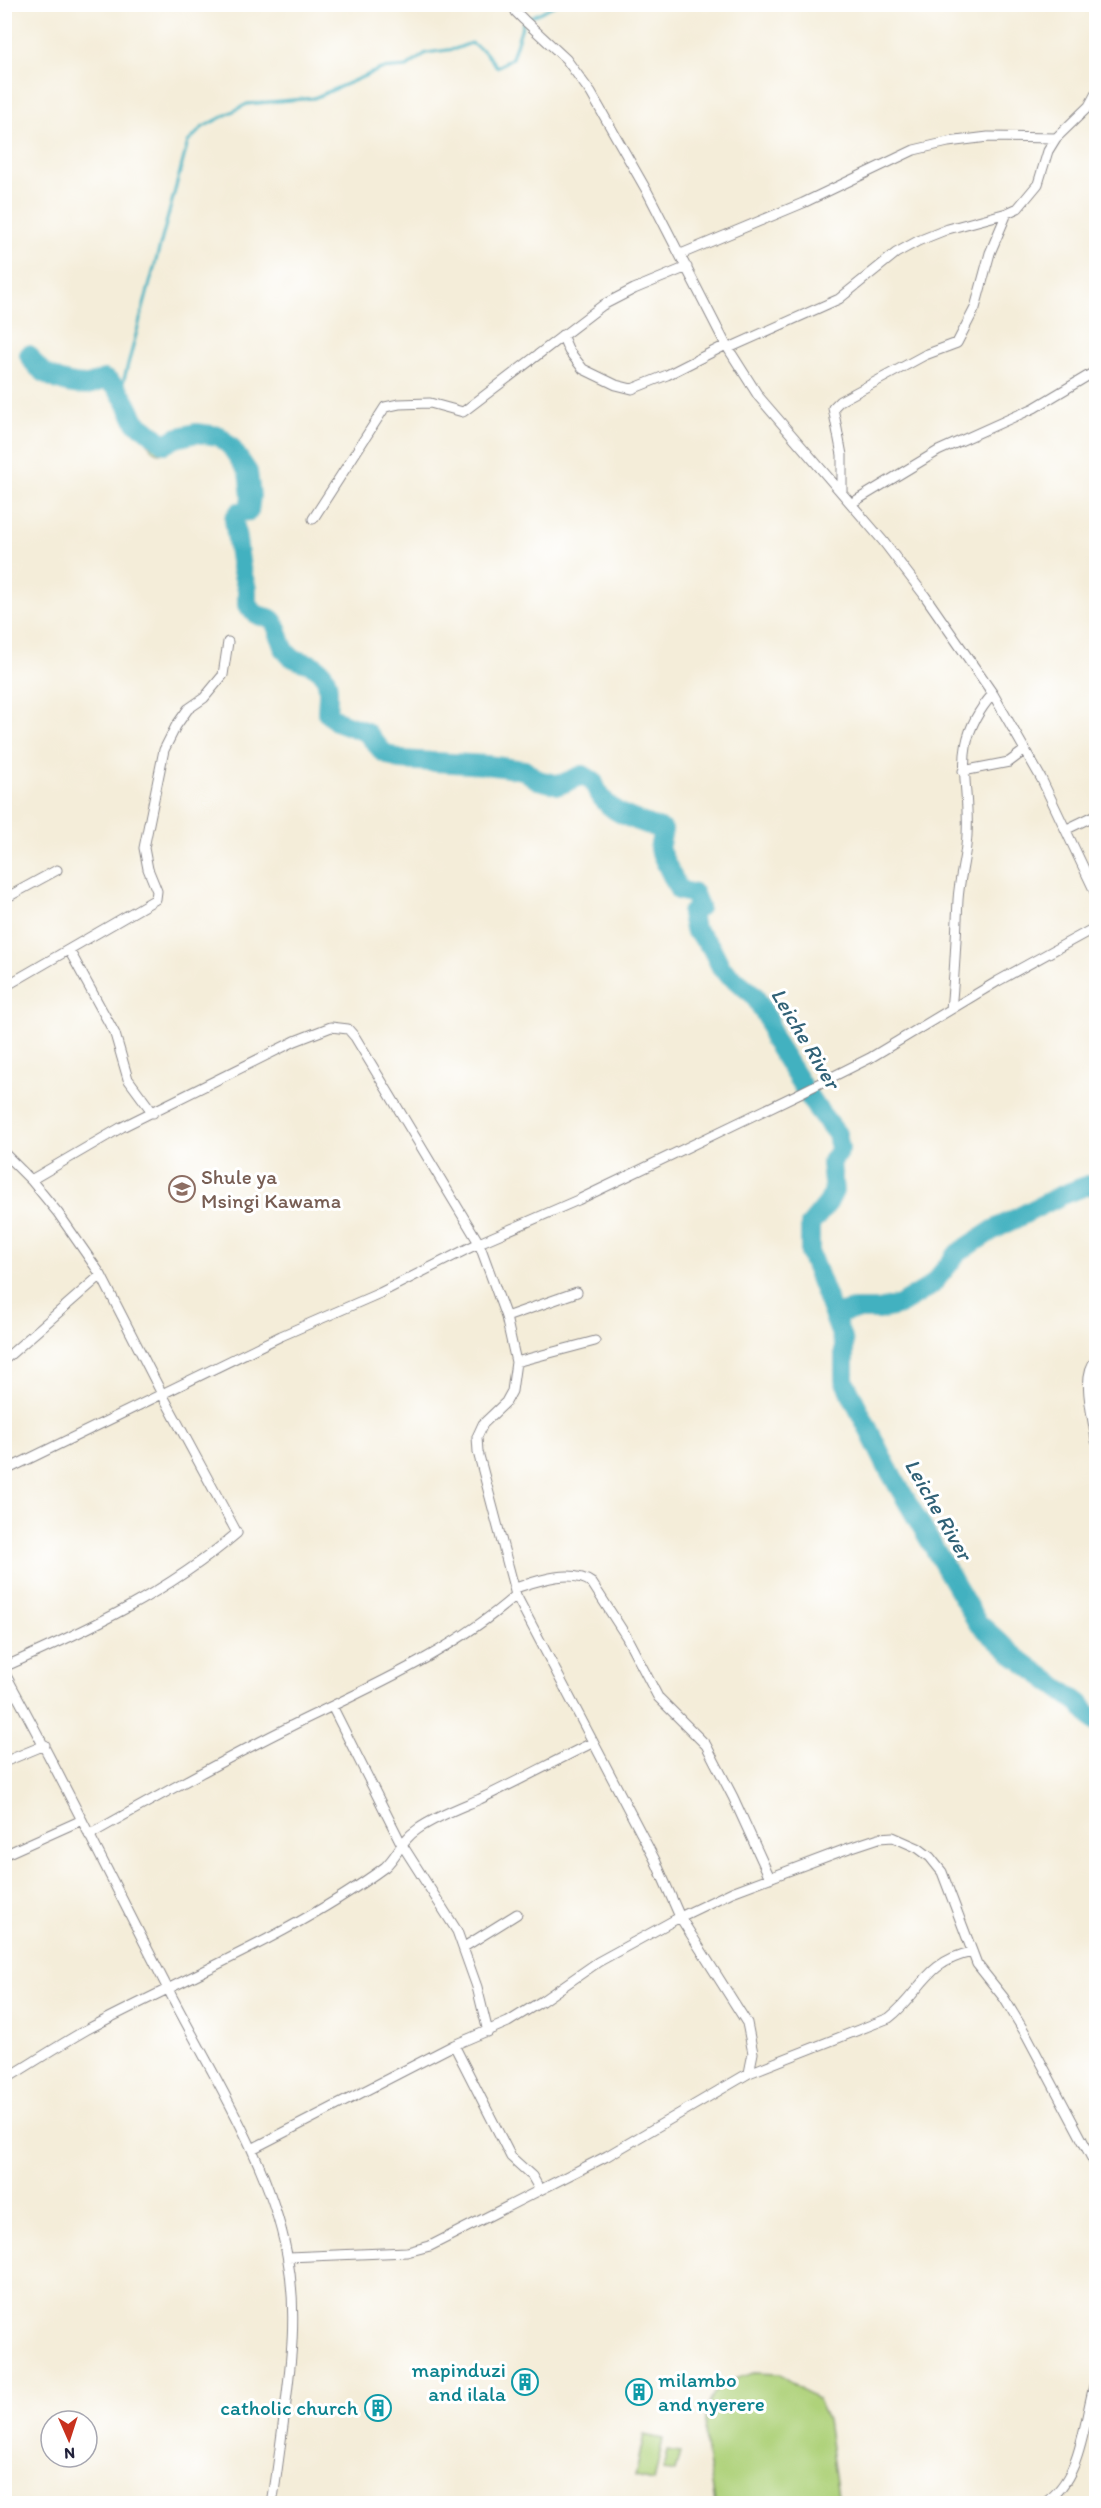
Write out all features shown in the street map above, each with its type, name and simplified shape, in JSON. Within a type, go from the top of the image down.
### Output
[{"type":"street","points":[[514,4],[516,12],[566,59],[591,93],[620,141],[681,254],[727,346],[759,397],[775,418],[852,503],[925,596],[993,694],[1067,829],[1096,894]]},
{"type":"street","points":[[562,335],[569,351],[583,369],[616,385],[632,389],[839,299],[896,254],[918,241],[948,229],[1018,208],[1038,184],[1048,151],[1056,138],[1089,106],[1096,93]]},
{"type":"street","points":[[681,254],[803,203],[914,150],[948,142],[988,137],[1056,138]]},
{"type":"street","points":[[842,491],[842,455],[833,408],[840,401],[925,355],[957,343],[975,308],[990,253],[1007,213]]},
{"type":"street","points":[[313,519],[385,408],[399,404],[430,403],[463,412],[603,305],[634,289],[687,267]]},
{"type":"street","points":[[852,503],[938,451],[1034,408],[1096,371]]},
{"type":"street","points":[[4,987],[156,899],[157,891],[148,869],[144,848],[164,750],[188,709],[204,698],[223,675],[228,642]]},
{"type":"street","points":[[951,1010],[956,964],[958,898],[966,844],[966,800],[963,771],[970,730],[982,706],[993,694]]},
{"type":"street","points":[[963,771],[1009,762],[1025,750]]},
{"type":"street","points":[[1067,829],[1096,815]]},
{"type":"street","points":[[4,899],[57,870]]},
{"type":"street","points":[[4,1471],[281,1336],[380,1293],[478,1243],[578,1200],[798,1094],[870,1058],[998,981],[1096,927]]},
{"type":"street","points":[[69,950],[116,1034],[128,1079],[153,1113]]},
{"type":"street","points":[[31,1180],[122,1127],[295,1041],[331,1027],[348,1029],[478,1243],[506,1317],[516,1362],[512,1390],[506,1402],[483,1424],[477,1437],[478,1452],[515,1591],[592,1743],[655,1860],[680,1917],[747,2023],[753,2053],[749,2073]]},
{"type":"street","points":[[4,1154],[31,1180],[77,1237],[101,1275],[237,1533],[197,1566],[132,1607],[4,1667]]},
{"type":"street","points":[[4,1360],[101,1275]]},
{"type":"street","points":[[506,1317],[577,1292]]},
{"type":"street","points":[[516,1362],[595,1341]]},
{"type":"street","points":[[1096,1360],[1090,1366],[1088,1378],[1096,1441]]},
{"type":"street","points":[[89,1834],[464,1635],[515,1591],[554,1578],[576,1576],[586,1578],[592,1583],[626,1636],[658,1697],[706,1745],[734,1797],[770,1878]]},
{"type":"street","points":[[4,1672],[45,1745],[168,1990],[252,2149],[279,2217],[288,2257],[293,2304],[292,2355],[272,2504]]},
{"type":"street","points":[[332,1706],[401,1843],[432,1890],[464,1947],[488,2032]]},
{"type":"street","points":[[4,2080],[88,2029],[273,1935],[338,1898],[385,1867],[393,1860],[401,1843],[418,1829],[444,1814],[592,1743]]},
{"type":"street","points":[[4,1762],[45,1745]]},
{"type":"street","points":[[4,1855],[82,1820]]},
{"type":"street","points":[[252,2149],[454,2045],[488,2032],[527,2011],[598,1962],[680,1917],[732,1892],[879,1838],[892,1837],[906,1842],[930,1857],[942,1872],[977,1964],[1004,1998],[1096,2166]]},
{"type":"street","points":[[464,1947],[517,1914]]},
{"type":"street","points":[[288,2257],[407,2252],[430,2246],[607,2156],[749,2073],[889,2018],[904,2007],[927,1975],[957,1955],[972,1952]]},
{"type":"street","points":[[454,2045],[511,2157],[532,2176],[540,2190]]},
{"type":"street","points":[[1048,2502],[1059,2491],[1073,2468],[1096,2379]]},
{"type":"green space","points":[[142,419],[158,427],[160,435],[192,431],[193,436],[173,442],[163,453],[157,453],[151,449],[147,441],[149,435],[132,431],[131,421]]},
{"type":"green space","points":[[754,2373],[780,2374],[818,2400],[827,2420],[839,2503],[715,2503],[705,2432],[709,2405],[714,2394],[722,2386]]},
{"type":"green space","points":[[644,2435],[663,2439],[654,2481],[635,2477]]},
{"type":"green space","points":[[667,2450],[680,2452],[675,2472],[663,2470]]},
{"type":"waterway","points":[[527,19],[557,4]]},
{"type":"waterway","points":[[120,394],[188,142],[203,127],[247,104],[314,98],[381,69],[407,67],[426,53],[455,49],[471,43],[484,51],[497,67],[512,58],[523,23]]},
{"type":"waterway","name":"Leiche River","points":[[29,355],[39,368],[60,381],[77,385],[93,384],[104,379],[110,382],[123,398],[136,423],[165,444],[176,438],[196,433],[219,436],[231,447],[248,472],[251,496],[249,511],[239,512],[234,519],[241,568],[247,589],[247,605],[253,612],[273,621],[283,647],[289,655],[317,668],[326,678],[328,684],[327,712],[336,721],[366,732],[383,752],[400,760],[487,765],[524,770],[538,780],[559,785],[583,775],[593,781],[598,792],[612,808],[630,818],[663,830],[659,849],[679,890],[694,894],[699,907],[691,914],[694,929],[711,947],[722,969],[754,995],[769,1021],[773,1039],[815,1106],[837,1134],[840,1149],[831,1163],[834,1191],[828,1203],[810,1225],[810,1254],[844,1343],[844,1380],[887,1467],[977,1622],[1016,1657],[1079,1703],[1096,1722]]},
{"type":"waterway","points":[[834,1315],[853,1310],[879,1310],[900,1305],[931,1286],[958,1253],[993,1230],[1060,1196],[1088,1185],[1096,1187]]},
{"type":"place","name":"Shule ya Msingi Kawama","points":[[182,1189]]},
{"type":"place","name":"mapinduzi and ilala","points":[[525,2382]]},
{"type":"place","name":"milambo and nyerere","points":[[639,2392]]},
{"type":"place","name":"catholic church","points":[[378,2408]]}]
